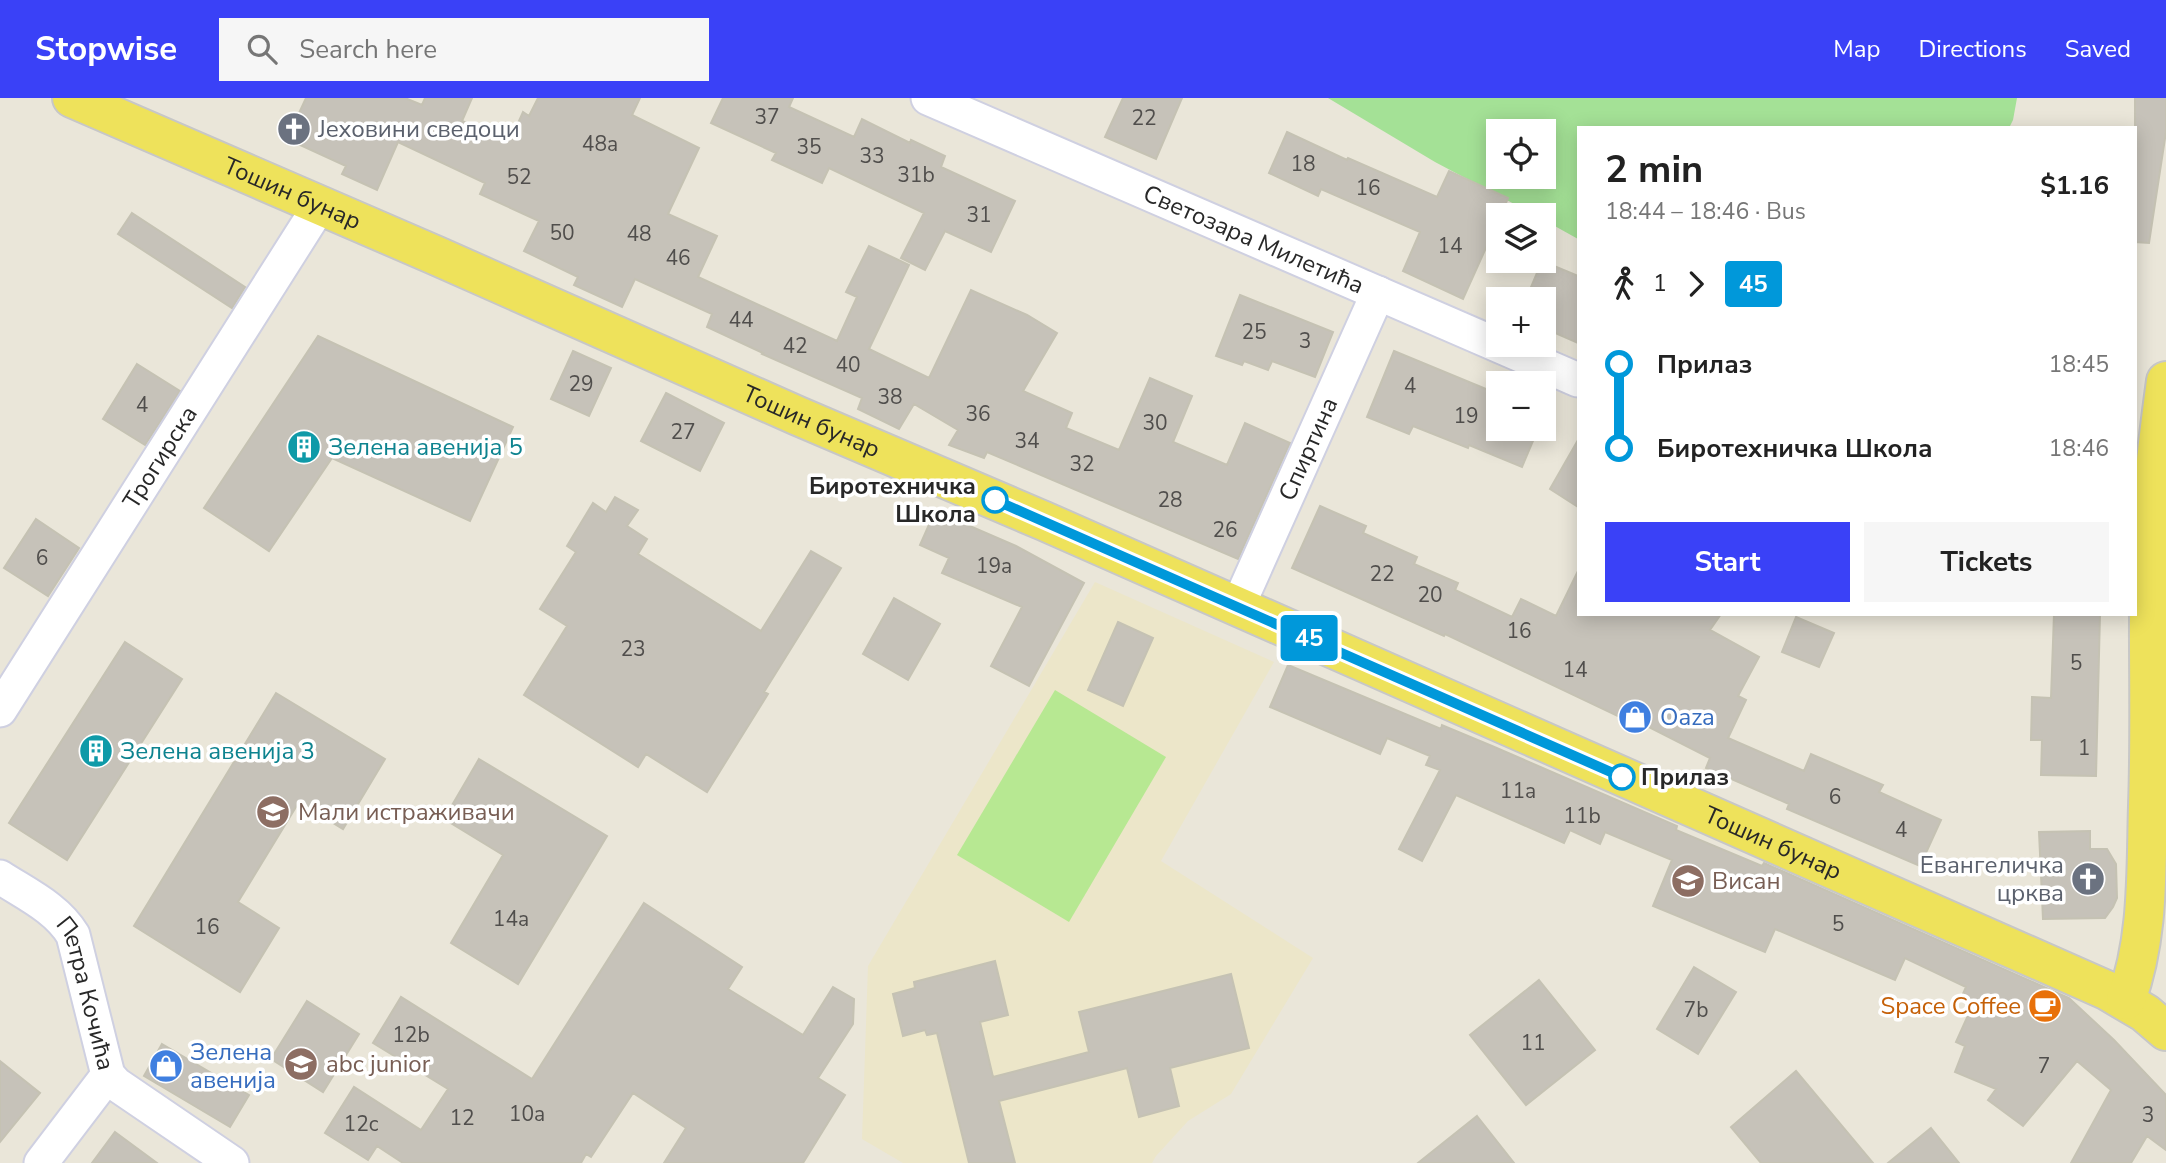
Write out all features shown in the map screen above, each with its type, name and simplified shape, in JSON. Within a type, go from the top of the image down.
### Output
[{"type":"main road","name":"Тошин бунар","points":[[72,98],[1238,606],[2126,1000],[2166,1031]]},
{"type":"main road","points":[[2126,1000],[2137,967],[2143,930],[2150,744],[2151,527],[2166,381]]},
{"type":"street","name":"Светозара Милетића","points":[[928,98],[1577,380]]},
{"type":"street","name":"Трогирска","points":[[0,710],[320,205]]},
{"type":"street","name":"Спиртина","points":[[1238,606],[1378,293]]},
{"type":"street","name":"Петра Кочића","points":[[0,877],[66,922],[73,935],[108,1075],[116,1084],[232,1163]]},
{"type":"street","points":[[41,1163],[108,1075]]},
{"type":"shaded area","points":[[1095,582],[1274,662],[1161,861],[1313,958],[1231,1094],[1188,1121],[1152,1163],[903,1163],[862,1139],[868,966]]},
{"type":"green space","points":[[1328,98],[2017,98],[2010,126],[1577,126],[1577,238],[1556,227],[1556,203],[1512,203],[1435,162]]},
{"type":"green space","points":[[1055,690],[1166,757],[1069,922],[957,855]]},
{"type":"building","points":[[306,98],[405,98],[422,105],[425,98],[472,98],[462,121],[505,140],[506,137],[511,139],[523,112],[529,116],[538,98],[640,98],[632,115],[699,148],[668,214],[717,236],[698,277],[837,341],[857,297],[846,292],[869,246],[909,265],[869,349],[929,378],[971,290],[1027,315],[1057,333],[1023,391],[1072,413],[1066,428],[1119,450],[1150,378],[1192,396],[1173,442],[1227,465],[1245,423],[1290,443],[1238,559],[987,452],[984,458],[949,445],[958,430],[914,404],[899,429],[858,409],[862,398],[707,327],[712,314],[635,279],[622,307],[574,285],[578,277],[524,251],[539,221],[480,194],[485,183],[398,142],[377,190],[342,174],[346,166],[287,139]]},
{"type":"building","points":[[723,98],[793,98],[789,107],[854,137],[862,119],[910,143],[911,140],[945,156],[941,167],[1015,201],[991,252],[945,231],[925,270],[901,258],[924,213],[829,168],[822,183],[772,160],[776,153],[711,123]]},
{"type":"building","points":[[1123,98],[1182,98],[1156,159],[1105,137]]},
{"type":"building","points":[[2135,98],[2166,98],[2166,132],[2149,243],[2137,242]]},
{"type":"building","points":[[1287,132],[1437,197],[1449,171],[1508,198],[1506,203],[1486,203],[1486,248],[1463,299],[1403,271],[1420,232],[1321,189],[1318,196],[1269,173]]},
{"type":"building","points":[[132,213],[245,287],[232,308],[118,234]]},
{"type":"building","points":[[1556,267],[1577,276],[1577,343],[1556,333],[1556,287],[1531,287],[1537,273],[1556,273]]},
{"type":"building","points":[[1240,295],[1333,332],[1315,377],[1272,361],[1268,370],[1244,361],[1242,365],[1216,356]]},
{"type":"building","points":[[318,336],[513,427],[470,521],[332,458],[269,551],[204,508]]},
{"type":"building","points":[[573,351],[611,368],[589,416],[551,399]]},
{"type":"building","points":[[1394,351],[1486,389],[1486,441],[1533,441],[1522,467],[1413,426],[1409,434],[1367,417]]},
{"type":"building","points":[[137,364],[180,391],[145,445],[103,419]]},
{"type":"building","points":[[666,393],[724,423],[700,471],[641,441]]},
{"type":"building","points":[[1577,442],[1577,506],[1550,489]]},
{"type":"building","points":[[615,497],[638,510],[627,526],[647,539],[638,554],[761,631],[811,551],[841,568],[764,692],[768,694],[707,792],[646,754],[638,767],[524,695],[567,626],[540,609],[576,552],[567,546],[593,503],[606,512]]},
{"type":"building","points":[[1320,506],[1366,526],[1363,533],[1417,557],[1414,564],[1458,583],[1455,590],[1512,617],[1521,599],[1556,616],[1577,573],[1577,616],[1720,616],[1710,630],[1759,657],[1738,696],[1746,700],[1728,738],[1804,771],[1811,754],[1883,785],[1879,792],[1941,820],[1920,866],[1787,809],[1789,804],[1706,768],[1710,758],[1645,725],[1643,728],[1445,634],[1444,636],[1292,568]]},
{"type":"building","points":[[935,511],[1016,546],[1084,583],[1029,686],[991,666],[1022,607],[942,573],[949,558],[920,545]]},
{"type":"building","points":[[36,519],[79,548],[48,596],[4,568]]},
{"type":"building","points":[[894,598],[940,624],[908,680],[863,654]]},
{"type":"building","points":[[2054,616],[2100,616],[2096,776],[2041,775],[2042,740],[2031,740],[2032,697],[2051,698]]},
{"type":"building","points":[[1796,617],[1834,633],[1819,667],[1782,652]]},
{"type":"building","points":[[1118,622],[1153,638],[1123,706],[1088,690]]},
{"type":"building","name":"Зелена авенија 3","points":[[125,642],[182,679],[67,860],[9,823]]},
{"type":"building","points":[[1288,665],[1441,729],[1442,725],[1492,746],[1677,826],[1676,830],[1762,866],[1764,863],[2069,998],[2114,1040],[2166,1095],[2166,1150],[2147,1136],[2131,1163],[2071,1163],[2111,1090],[2077,1061],[2023,1126],[1988,1100],[1996,1089],[1955,1072],[1965,1046],[1956,1042],[1974,1002],[1962,996],[1966,987],[1905,958],[1895,980],[1775,929],[1765,952],[1653,906],[1672,860],[1605,832],[1600,844],[1570,830],[1564,843],[1456,795],[1422,861],[1399,849],[1440,770],[1426,765],[1430,756],[1387,738],[1380,754],[1270,707]]},
{"type":"building","points":[[276,693],[385,759],[343,829],[299,802],[238,902],[279,928],[240,992],[134,926]]},
{"type":"building","points":[[479,759],[607,836],[518,984],[451,943],[503,855],[444,819]]},
{"type":"building","name":"Евангеличка црква","points":[[2090,831],[2090,849],[2107,849],[2116,864],[2117,898],[2113,907],[2105,918],[2043,919],[2039,832]]},
{"type":"building","points":[[644,903],[742,967],[728,989],[803,1035],[833,987],[854,999],[853,1024],[818,1078],[845,1095],[803,1163],[664,1163],[686,1128],[633,1093],[591,1157],[586,1154],[581,1163],[403,1163],[377,1146],[368,1160],[325,1133],[354,1087],[421,1130],[448,1089],[373,1043],[401,997],[532,1079]]},
{"type":"building","points":[[995,961],[1008,1015],[980,1022],[993,1077],[1089,1052],[1079,1012],[1231,974],[1249,1048],[1170,1068],[1179,1106],[1139,1117],[1127,1068],[999,1101],[1015,1163],[969,1163],[937,1033],[927,1035],[925,1030],[903,1036],[893,994],[915,988],[914,982]]},
{"type":"building","points":[[1694,967],[1736,992],[1698,1054],[1657,1029]]},
{"type":"building","points":[[1539,980],[1595,1050],[1526,1105],[1470,1035]]},
{"type":"building","points":[[307,1001],[359,1034],[323,1092],[271,1059]]},
{"type":"building","points":[[162,1044],[249,1095],[230,1127],[144,1076]]},
{"type":"building","points":[[0,1061],[40,1093],[0,1142]]},
{"type":"building","points":[[1796,1071],[1873,1163],[1761,1163],[1731,1127]]},
{"type":"building","points":[[1477,1116],[1514,1163],[1418,1163]]},
{"type":"building","points":[[1931,1128],[1959,1163],[1888,1163]]},
{"type":"building","points":[[115,1132],[157,1163],[92,1163]]},
{"type":"bus line","name":"45","points":[[995,500],[1622,777]]},
{"type":"place","name":"Јеховини сведоци","points":[[294,129]]},
{"type":"place","name":"Зелена авенија 5","points":[[304,447]]},
{"type":"place","name":"Биротехничка Школа","points":[[995,500]]},
{"type":"place","name":"Oaza","points":[[1635,717]]},
{"type":"place","name":"Зелена авенија 3","points":[[96,751]]},
{"type":"place","name":"Прилаз","points":[[1622,777]]},
{"type":"place","name":"Мали истраживачи","points":[[273,812]]},
{"type":"place","name":"Евангеличка црква","points":[[2088,879]]},
{"type":"place","name":"Висан","points":[[1688,881]]},
{"type":"place","name":"Space Coffee","points":[[2045,1006]]},
{"type":"place","name":"abc junior","points":[[301,1064]]},
{"type":"place","name":"Зелена авенија","points":[[166,1066]]}]
